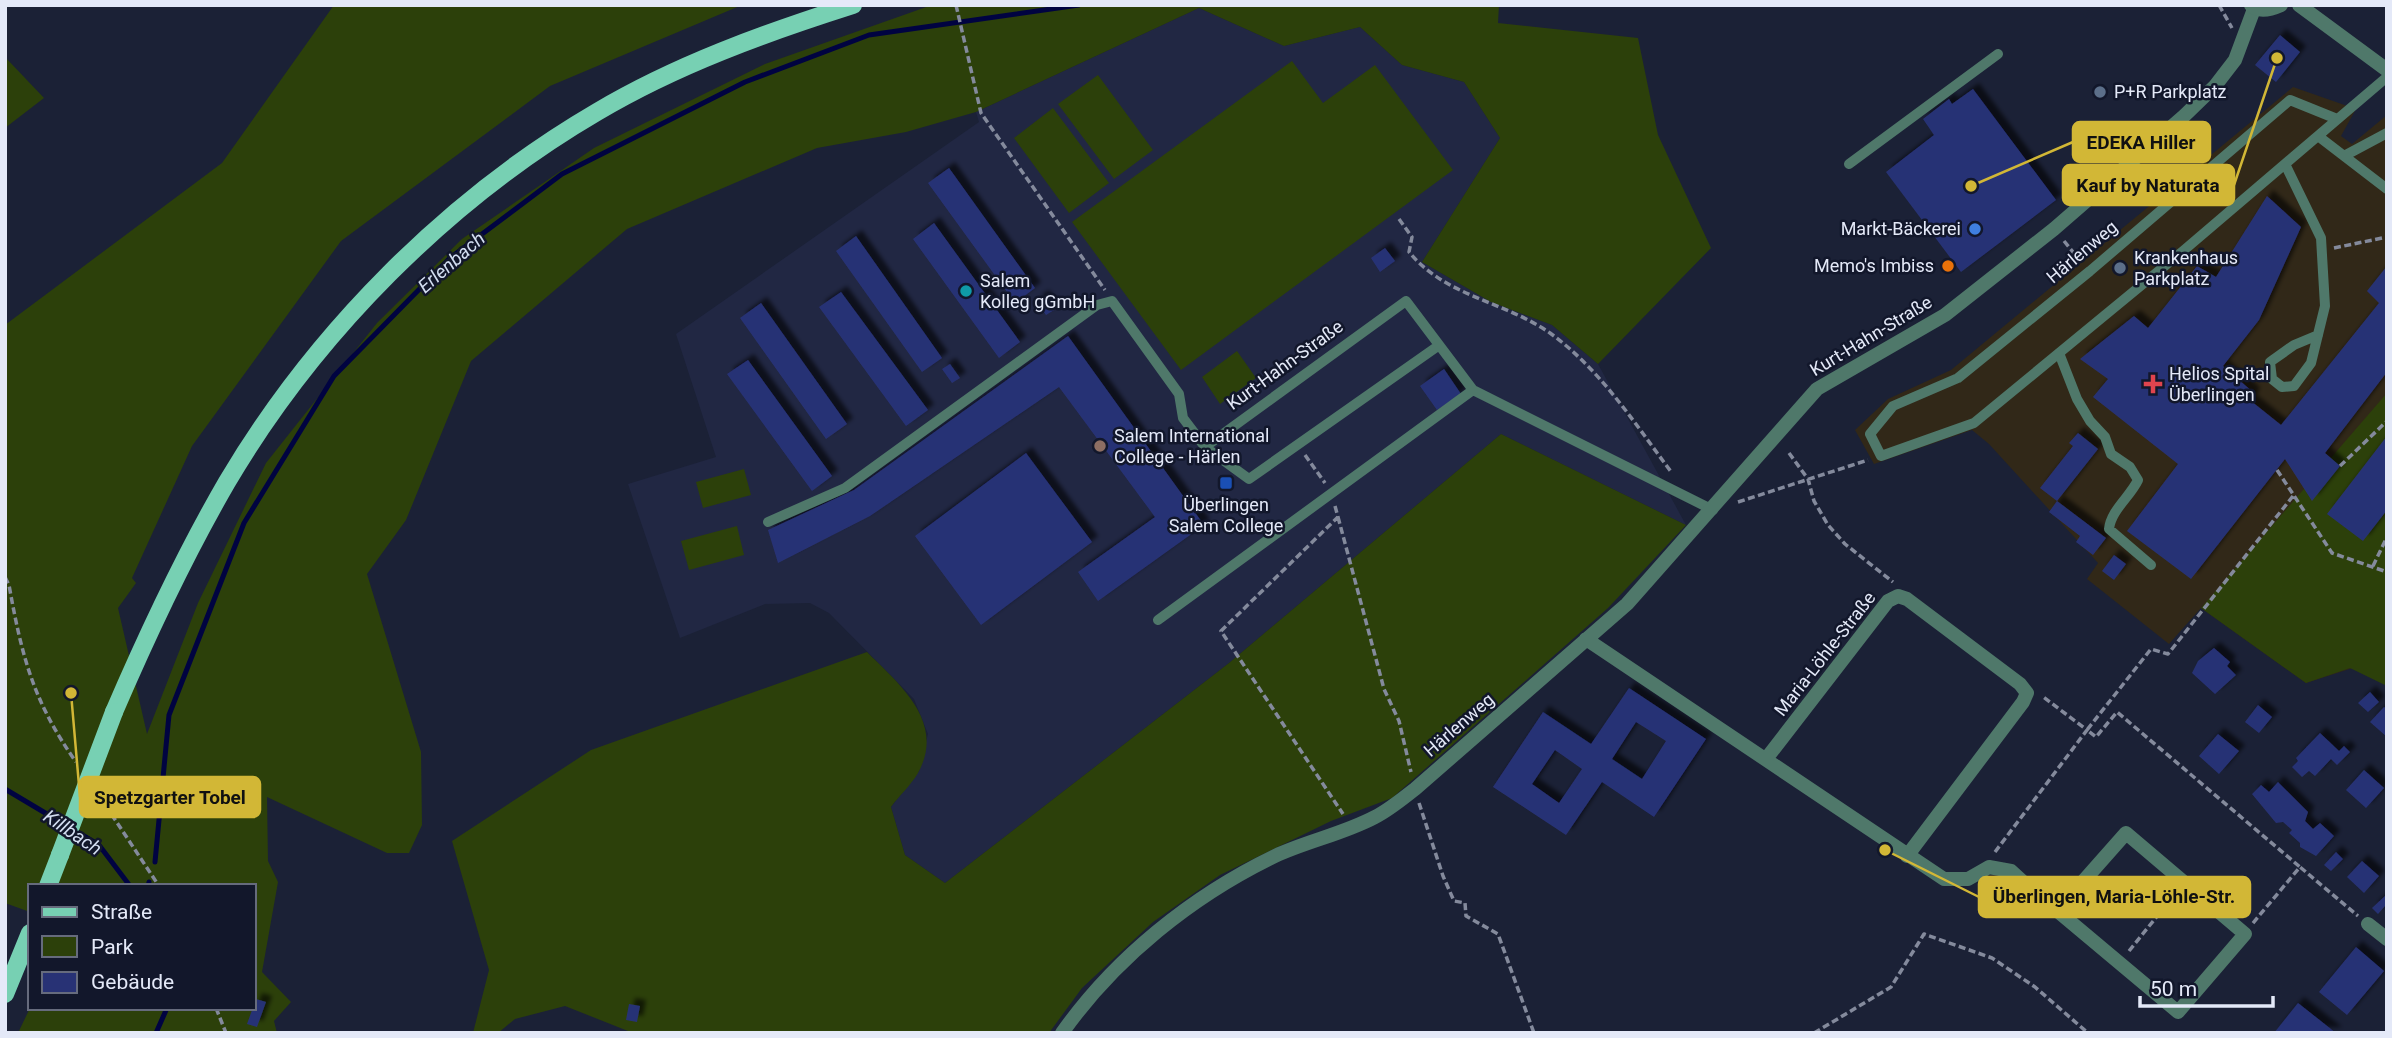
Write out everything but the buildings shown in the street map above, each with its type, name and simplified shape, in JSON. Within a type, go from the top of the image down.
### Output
[{"type":"main road","points":[[49,884],[114,712],[185,558],[228,481],[272,414],[363,302],[426,239],[538,148],[598,111],[724,51],[791,24],[853,5]]},
{"type":"main road","points":[[5,994],[28,938]]},
{"type":"street","points":[[2252,7],[2270,9],[2281,5]]},
{"type":"street","points":[[2299,5],[2387,70]]},
{"type":"street","name":"Kurt-Hahn-Straße","points":[[1713,510],[1817,389],[1945,315],[2054,229],[2184,116],[2215,86],[2235,60],[2252,7]]},
{"type":"street","name":"Härlenweg","points":[[1062,1033],[1084,1003],[1156,932],[1230,881],[1277,855],[1377,817],[1415,789],[1627,604],[1713,510]]},
{"type":"street","name":"Maria-Löhle-Straße","points":[[1766,759],[1888,601],[1898,596],[1918,607],[2020,684],[2026,693]]},
{"type":"street","points":[[1586,639],[1944,879],[1968,879],[1989,867],[2011,871],[2057,911],[2178,1012],[2245,934],[2126,833],[2057,911]]},
{"type":"street","points":[[1907,856],[2023,702],[2026,693]]},
{"type":"street","points":[[2368,924],[2387,939]]},
{"type":"lane","points":[[1849,164],[1998,54]]},
{"type":"lane","points":[[1881,456],[1974,423],[2387,77]]},
{"type":"lane","name":"Härlenweg","points":[[1881,456],[1870,434],[1893,406],[1958,378],[2090,271],[2290,100],[2337,118]]},
{"type":"lane","points":[[2344,156],[2387,133]]},
{"type":"lane","points":[[2318,136],[2387,189]]},
{"type":"lane","points":[[2285,164],[2321,238],[2325,306],[2318,335],[2311,363],[2294,386],[2282,387],[2272,379],[2270,362],[2294,345],[2318,335]]},
{"type":"lane","points":[[768,522],[845,488],[1097,305],[1112,301],[1179,394],[1183,418],[1205,447],[1250,479],[1438,346]]},
{"type":"lane","name":"Kurt-Hahn-Straße","points":[[1205,447],[1406,301],[1473,390],[1713,510]]},
{"type":"lane","points":[[2059,353],[2077,399],[2090,421],[2105,437],[2111,454],[2130,467],[2138,480],[2133,491],[2110,519],[2109,529],[2151,565]]},
{"type":"lane","points":[[1158,620],[1473,390]]},
{"type":"path","points":[[956,5],[981,113],[1112,301]]},
{"type":"path","points":[[1399,219],[1412,237],[1409,252],[1424,271],[1467,296],[1537,326],[1581,357],[1675,477],[1677,492]]},
{"type":"path","points":[[2322,251],[2387,237]]},
{"type":"path","points":[[2067,244],[2090,271]]},
{"type":"path","points":[[2340,466],[2387,421]]},
{"type":"path","points":[[1298,445],[1332,493],[1384,688],[1399,721],[1415,789],[1443,876],[1454,901],[1465,903],[1466,916],[1498,934],[1534,1033]]},
{"type":"path","points":[[1788,453],[1808,479],[1814,501],[1828,525],[1844,544],[1893,581],[1898,596]]},
{"type":"path","points":[[1713,510],[1881,456]]},
{"type":"path","points":[[2277,470],[2332,553],[2387,572]]},
{"type":"path","points":[[1989,867],[1991,857],[2151,649],[2168,654],[2292,496]]},
{"type":"path","points":[[1338,517],[1220,631],[1352,827]]},
{"type":"path","points":[[2373,566],[2387,537]]},
{"type":"path","points":[[5,577],[9,585],[22,658],[53,730],[76,763]]},
{"type":"path","points":[[2026,693],[2040,694],[2096,737],[2117,712]]},
{"type":"path","points":[[2107,705],[2368,924]]},
{"type":"path","points":[[99,795],[158,884]]},
{"type":"path","points":[[2245,934],[2300,867]]},
{"type":"path","points":[[2119,963],[2185,883]]},
{"type":"path","points":[[1814,1033],[1891,987],[1924,934],[1992,958],[2035,987],[2088,1033]]},
{"type":"path","points":[[217,1010],[226,1033]]},
{"type":"shaded area","name":"Salem International College - Härlen","points":[[1199,8],[1284,46],[1360,27],[1402,65],[1464,82],[1500,138],[1422,262],[1491,302],[1552,325],[1598,364],[1686,525],[1501,434],[1229,663],[945,883],[905,855],[891,807],[919,771],[928,734],[914,699],[829,613],[810,603],[765,604],[680,638],[628,484],[716,457],[676,334],[979,122],[976,112]]},
{"type":"shaded area","name":"Helios Spital Überlingen","points":[[2293,87],[2356,109],[2341,136],[2352,144],[2387,115],[2387,657],[2306,683],[2201,608],[2169,644],[2087,579],[2098,563],[1989,444],[1972,430],[1874,464],[1855,430],[1888,399],[1951,370]]},
{"type":"green space","points":[[334,5],[742,5],[550,86],[341,241],[192,446],[132,578],[136,583],[118,608],[147,734],[198,603],[266,463],[377,323],[462,239],[594,148],[765,64],[932,5],[1499,5],[1498,23],[1638,38],[1658,135],[1711,248],[1598,364],[1552,325],[1491,302],[1422,262],[1500,138],[1464,82],[1402,65],[1360,27],[1284,46],[1199,8],[976,112],[906,132],[817,148],[627,229],[471,361],[406,520],[367,574],[421,752],[422,825],[409,853],[387,853],[267,797],[268,861],[278,882],[262,972],[291,1002],[274,1021],[277,1033],[18,1033],[29,1010],[256,1010],[256,884],[28,884],[28,911],[5,903],[5,325],[222,163]]},
{"type":"green space","points":[[5,57],[44,98],[5,128]]},
{"type":"green space","points":[[1292,61],[1323,103],[1375,65],[1453,170],[1181,370],[1072,222]]},
{"type":"green space","points":[[1098,75],[1153,150],[1114,179],[1058,104]]},
{"type":"green space","points":[[1053,108],[1109,183],[1069,213],[1014,138]]},
{"type":"green space","points":[[1237,351],[1256,378],[1220,404],[1202,377]]},
{"type":"green space","points":[[2387,393],[2387,686],[2350,668],[2306,683],[2201,608]]},
{"type":"green space","points":[[1501,434],[1686,525],[1608,608],[1392,798],[1331,821],[1220,875],[1153,922],[1082,988],[1049,1033],[633,1033],[565,1006],[515,1019],[498,1033],[473,1033],[489,970],[452,841],[591,750],[867,652],[905,691],[923,721],[925,755],[918,773],[891,807],[905,855],[945,883],[1229,663]]},
{"type":"green space","points":[[744,469],[751,495],[703,508],[696,482]]},
{"type":"green space","points":[[737,526],[744,555],[689,570],[681,541]]},
{"type":"waterway","name":"Erlenbach","points":[[155,862],[169,715],[244,523],[334,376],[450,258],[562,174],[745,82],[869,35],[1079,5]]},
{"type":"waterway","name":"Killbach","points":[[5,789],[99,845],[128,884]]},
{"type":"waterway","name":"Killbach","points":[[156,1033],[166,1010]]},
{"type":"place","name":"Kauf by Naturata","points":[[2277,58]]},
{"type":"place","name":"P+R Parkplatz","points":[[2100,92]]},
{"type":"place","name":"EDEKA Hiller","points":[[1971,186]]},
{"type":"place","name":"Markt-Bäckerei","points":[[1975,229]]},
{"type":"place","name":"Memo's Imbiss","points":[[1948,266]]},
{"type":"place","name":"Krankenhaus Parkplatz","points":[[2120,268]]},
{"type":"place","name":"Salem Kolleg gGmbH","points":[[966,291]]},
{"type":"place","name":"Helios Spital Überlingen","points":[[2153,384]]},
{"type":"place","name":"Salem International College - Härlen","points":[[1100,446]]},
{"type":"place","name":"Überlingen Salem College","points":[[1226,483]]},
{"type":"place","name":"Spetzgarter Tobel","points":[[71,693]]},
{"type":"place","name":"Überlingen, Maria-Löhle-Str.","points":[[1885,850]]}]
